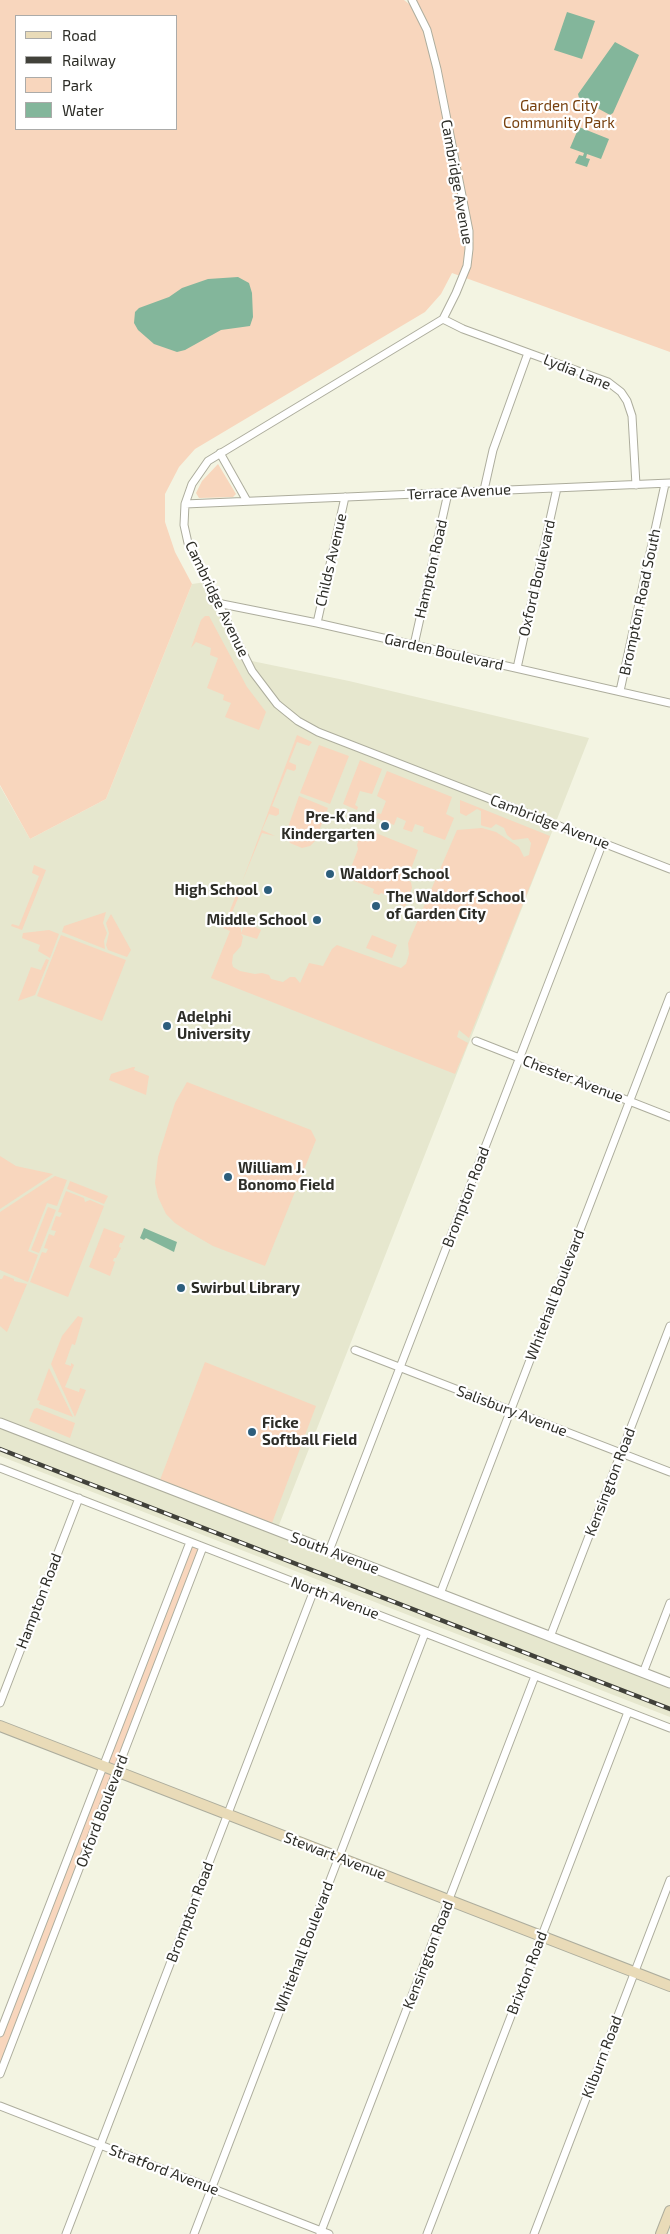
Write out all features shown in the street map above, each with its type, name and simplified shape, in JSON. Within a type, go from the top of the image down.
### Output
[{"type":"main road","name":"Stewart Avenue","points":[[0,1726],[670,1986]]},
{"type":"main road","points":[[661,2234],[670,2211]]},
{"type":"street","name":"Cambridge Avenue","points":[[413,1],[427,30],[437,70],[468,231],[469,249],[467,266],[456,293],[443,319],[220,452],[201,469],[189,491],[185,504],[184,525],[188,542],[217,603],[262,686],[277,704],[298,721],[342,741],[670,869]]},
{"type":"street","name":"Lydia Lane","points":[[443,319],[608,382],[621,392],[627,401],[632,416],[636,485]]},
{"type":"street","points":[[484,490],[493,450],[528,353]]},
{"type":"street","points":[[220,452],[247,501]]},
{"type":"street","name":"Terrace Avenue","points":[[185,504],[668,483]]},
{"type":"street","name":"Brompton Road South","points":[[620,692],[668,483]]},
{"type":"street","name":"Oxford Boulevard","points":[[517,668],[557,488]]},
{"type":"street","name":"Hampton Road","points":[[414,645],[448,493]]},
{"type":"street","name":"Childs Avenue","points":[[317,623],[345,497]]},
{"type":"street","name":"Garden Boulevard","points":[[217,603],[317,623],[670,703]]},
{"type":"street","name":"Brompton Road","points":[[330,1551],[603,842]]},
{"type":"street","name":"Whitehall Boulevard","points":[[440,1594],[670,996]]},
{"type":"street","name":"Chester Avenue","points":[[476,1041],[670,1117]]},
{"type":"street","name":"Kensington Road","points":[[550,1637],[670,1326]]},
{"type":"street","name":"Salisbury Avenue","points":[[355,1350],[670,1472]]},
{"type":"street","name":"South Avenue","points":[[0,1422],[670,1683]]},
{"type":"street","name":"North Avenue","points":[[0,1468],[670,1728]]},
{"type":"street","name":"Hampton Road","points":[[0,1703],[79,1498]]},
{"type":"street","name":"Oxford Boulevard","points":[[0,2033],[190,1542]]},
{"type":"street","name":"Oxford Boulevard","points":[[0,2074],[203,1547]]},
{"type":"street","name":"Brompton Road","points":[[66,2234],[314,1590]]},
{"type":"street","points":[[643,1673],[670,1603]]},
{"type":"street","name":"Whitehall Boulevard","points":[[194,2234],[425,1633]]},
{"type":"street","points":[[148,1650],[161,1655]]},
{"type":"street","name":"Kensington Road","points":[[324,2233],[535,1676]]},
{"type":"street","name":"Brixton Road","points":[[427,2234],[628,1712]]},
{"type":"street","points":[[60,1879],[73,1884]]},
{"type":"street","name":"Kilburn Road","points":[[534,2234],[670,1880]]},
{"type":"street","points":[[18,1986],[32,1992]]},
{"type":"street","name":"Stratford Avenue","points":[[0,2106],[324,2233]]},
{"type":"shaded area","name":"Adelphi University","points":[[206,582],[247,660],[349,681],[589,738],[277,1530],[670,1682],[670,1717],[0,1456],[0,786],[30,839],[106,799],[192,584]]},
{"type":"green space","name":"Garden City Community Park","points":[[0,0],[404,0],[414,8],[413,0],[670,0],[670,352],[452,273],[441,294],[425,312],[195,449],[179,467],[165,494],[165,522],[175,552],[192,584],[106,799],[30,839],[0,785]]},
{"type":"green space","points":[[218,464],[236,494],[233,497],[199,498],[196,493],[202,481]]},
{"type":"green space","points":[[205,616],[209,616],[247,687],[266,712],[259,730],[225,717],[231,703],[223,700],[224,695],[207,688],[218,658],[210,655],[211,648],[196,642],[191,648],[201,620]]},
{"type":"green space","points":[[297,735],[312,742],[309,746],[297,742],[289,762],[296,765],[296,769],[294,771],[287,769],[272,806],[279,809],[279,814],[276,816],[269,814],[262,830],[275,836],[262,833],[242,882]]},
{"type":"green space","points":[[319,745],[349,756],[330,804],[300,793]]},
{"type":"green space","points":[[360,760],[382,769],[372,794],[360,791],[355,805],[358,807],[357,810],[343,804]]},
{"type":"green space","points":[[387,771],[452,797],[446,814],[454,818],[445,840],[423,832],[424,827],[415,824],[412,832],[403,829],[406,821],[397,817],[394,825],[376,818],[378,813],[381,814],[386,801],[377,796]]},
{"type":"green space","points":[[299,796],[328,808],[315,841],[310,846],[302,848],[290,843],[286,833]]},
{"type":"green space","points":[[460,800],[550,836],[469,1038],[459,1030],[457,1037],[468,1043],[455,1074],[211,978],[230,931],[223,928],[240,885],[241,891],[231,915],[241,925],[241,933],[248,922],[256,925],[255,927],[261,930],[257,939],[241,934],[243,937],[241,946],[233,955],[232,963],[233,967],[240,971],[255,974],[262,973],[269,975],[271,979],[283,982],[290,977],[295,977],[300,983],[309,963],[323,966],[332,949],[337,945],[401,968],[406,964],[409,954],[408,943],[457,830],[482,828],[496,832],[519,847],[524,857],[529,855],[531,843],[528,838],[513,840],[507,835],[504,828],[496,824],[491,828],[481,825],[481,811],[477,809],[466,816],[460,813]]},
{"type":"green space","points":[[376,833],[418,850],[407,880],[411,882],[412,888],[405,907],[399,904],[401,900],[381,893],[379,895],[373,893],[374,889],[347,878],[358,849],[357,845],[360,835],[373,840]]},
{"type":"green space","points":[[34,865],[46,870],[22,930],[11,926],[12,924],[19,926],[39,876],[32,873]]},
{"type":"green space","points":[[106,912],[103,923],[107,933],[104,941],[105,949],[62,932],[64,926]]},
{"type":"green space","points":[[111,914],[131,950],[127,957],[108,950],[106,945],[109,933],[106,923]]},
{"type":"green space","points":[[49,930],[59,934],[50,958],[38,951],[40,945],[22,938],[23,933]]},
{"type":"green space","points":[[61,935],[126,960],[102,1021],[37,996]]},
{"type":"green space","points":[[372,935],[397,945],[392,958],[366,948]]},
{"type":"green space","points":[[46,959],[49,960],[35,995],[18,1001],[31,967],[41,970]]},
{"type":"green space","points":[[135,1067],[134,1070],[149,1076],[146,1095],[109,1080],[111,1074]]},
{"type":"green space","name":"William J. Bonomo Field","points":[[187,1082],[311,1130],[316,1140],[265,1266],[213,1246],[187,1231],[166,1214],[158,1197],[155,1183],[158,1157],[175,1103]]},
{"type":"green space","points":[[0,1156],[16,1166],[53,1174],[0,1209]]},
{"type":"green space","points":[[55,1176],[67,1180],[57,1206],[47,1203],[28,1251],[38,1255],[28,1282],[0,1270],[0,1212]]},
{"type":"green space","points":[[70,1181],[108,1196],[104,1204],[67,1189]]},
{"type":"green space","points":[[66,1191],[84,1198],[85,1202],[90,1200],[104,1206],[68,1297],[30,1282],[42,1252],[46,1253],[48,1249],[44,1248],[49,1234],[54,1236],[56,1231],[51,1230],[56,1216],[60,1217],[62,1213],[58,1212]]},
{"type":"green space","points":[[48,1207],[56,1210],[39,1253],[31,1250]]},
{"type":"green space","points":[[104,1228],[125,1236],[122,1243],[120,1243],[119,1247],[121,1248],[116,1258],[114,1258],[113,1261],[115,1262],[110,1276],[89,1267]]},
{"type":"green space","points":[[4,1275],[14,1279],[14,1281],[27,1284],[7,1332],[0,1326],[0,1279]]},
{"type":"green space","points":[[78,1316],[83,1318],[75,1345],[72,1344],[65,1364],[71,1366],[71,1363],[74,1365],[65,1387],[79,1392],[80,1388],[86,1390],[75,1417],[51,1364],[62,1336]]},
{"type":"green space","points":[[205,1362],[316,1406],[272,1523],[160,1480]]},
{"type":"green space","points":[[49,1368],[73,1417],[39,1404],[40,1401],[37,1400]]},
{"type":"green space","points":[[37,1408],[75,1423],[70,1438],[29,1421],[34,1409]]},
{"type":"green space","points":[[191,1543],[201,1547],[0,2071],[0,2038]]},
{"type":"water","points":[[567,12],[595,21],[582,59],[554,50]]},
{"type":"water","points":[[615,42],[639,55],[613,113],[610,115],[579,98],[578,94]]},
{"type":"water","points":[[579,127],[609,139],[601,159],[587,154],[586,158],[590,159],[587,167],[575,163],[579,155],[583,156],[584,153],[570,148]]},
{"type":"water","points":[[238,277],[249,283],[252,293],[253,317],[250,326],[221,330],[185,350],[177,352],[154,344],[138,330],[134,323],[135,312],[139,308],[169,297],[182,288],[208,279]]},
{"type":"water","points":[[144,1228],[177,1242],[174,1252],[146,1238],[144,1240],[140,1238]]},
{"type":"railway","points":[[0,1449],[670,1709]]},
{"type":"place","name":"Pre-K and Kindergarten","points":[[385,826]]},
{"type":"place","name":"Waldorf School","points":[[330,874]]},
{"type":"place","name":"High School","points":[[268,890]]},
{"type":"place","name":"The Waldorf School of Garden City","points":[[376,906]]},
{"type":"place","name":"Middle School","points":[[317,920]]},
{"type":"place","name":"Adelphi University","points":[[167,1026]]},
{"type":"place","name":"William J. Bonomo Field","points":[[228,1177]]},
{"type":"place","name":"Swirbul Library","points":[[181,1288]]},
{"type":"place","name":"Ficke Softball Field","points":[[252,1432]]}]
